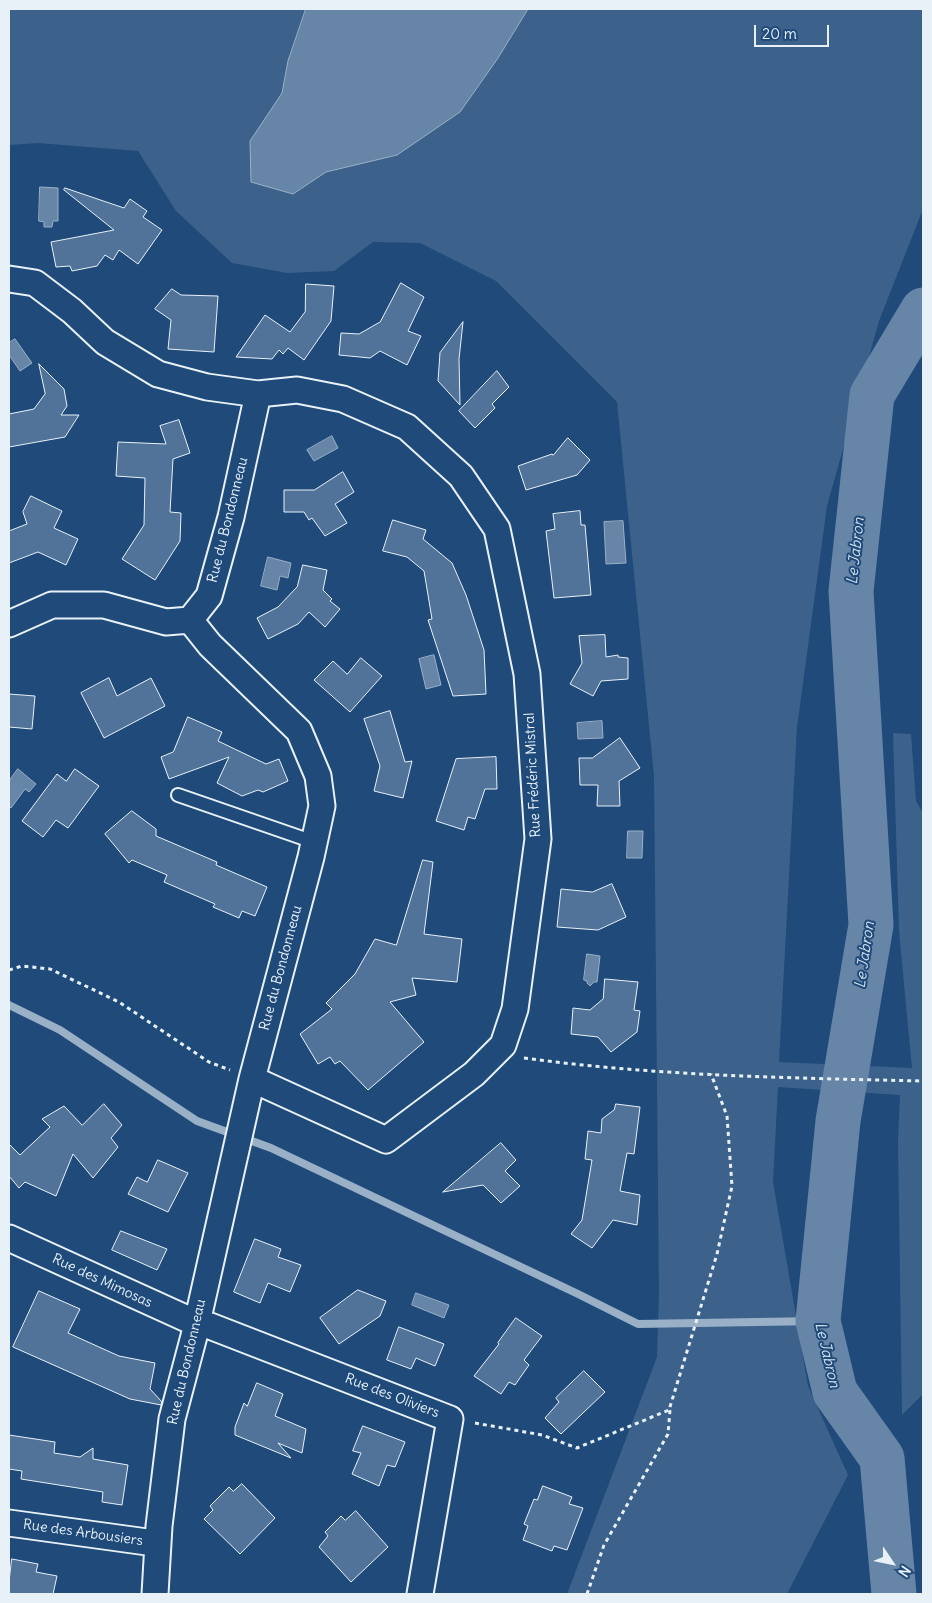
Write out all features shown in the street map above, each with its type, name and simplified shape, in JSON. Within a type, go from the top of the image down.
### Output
[{"type":"street","name":"Rue Frédéric Mistral","points":[[9,279],[35,283],[72,311],[106,342],[158,374],[207,387],[258,394],[297,390],[343,399],[407,427],[461,476],[497,529],[527,674],[538,839],[515,1009],[503,1045],[474,1074],[386,1140],[252,1079]]},
{"type":"street","name":"Rue du Bondonneau","points":[[156,1594],[158,1542],[172,1419],[252,1079],[322,806],[318,776],[299,731],[210,644],[190,620],[209,596],[230,517],[258,394]]},
{"type":"street","points":[[9,624],[52,605],[104,605],[166,622],[190,620]]},
{"type":"street","name":"Rue des Mimosas","points":[[9,1238],[196,1323]]},
{"type":"street","name":"Rue des Oliviers","points":[[196,1323],[210,1326],[450,1419],[420,1594]]},
{"type":"street","name":"Rue des Arbousiers","points":[[9,1523],[158,1542]]},
{"type":"lane","points":[[178,795],[314,842]]},
{"type":"path","points":[[9,970],[22,966],[50,969],[119,1002],[209,1062],[252,1079]]},
{"type":"path","points":[[503,1045],[524,1058],[608,1069],[773,1078],[923,1081]]},
{"type":"path","points":[[450,1419],[542,1435],[577,1448],[669,1410],[717,1254],[732,1186],[728,1116],[711,1074]]},
{"type":"path","points":[[586,1594],[604,1546],[668,1434],[670,1406]]},
{"type":"shaded area","points":[[9,9],[923,9],[923,209],[879,321],[827,506],[797,727],[779,1062],[912,1068],[899,931],[893,733],[911,734],[916,801],[923,813],[923,1394],[902,1415],[898,1141],[900,1095],[778,1087],[773,1182],[808,1386],[848,1475],[787,1594],[567,1594],[657,1357],[659,1293],[654,776],[617,402],[496,281],[420,243],[373,242],[334,271],[287,273],[232,263],[176,211],[138,151],[38,143],[9,145]]},
{"type":"shaded area","points":[[306,9],[528,9],[498,58],[460,112],[397,155],[326,172],[293,194],[251,182],[250,141],[282,93],[288,61]]},
{"type":"shaded area","points":[[40,187],[58,188],[58,221],[53,221],[52,227],[44,227],[44,222],[39,221]]},
{"type":"shaded area","points":[[15,339],[32,363],[20,371],[9,355],[9,343]]},
{"type":"shaded area","points":[[332,436],[338,448],[314,461],[307,450]]},
{"type":"shaded area","points":[[623,521],[626,563],[606,564],[604,522]]},
{"type":"shaded area","points":[[268,557],[291,563],[288,578],[280,576],[277,590],[261,586]]},
{"type":"shaded area","points":[[434,655],[441,685],[426,689],[419,659]]},
{"type":"shaded area","points":[[602,721],[603,738],[578,739],[577,723]]},
{"type":"shaded area","points":[[18,769],[36,784],[29,792],[25,789],[11,808],[9,806],[9,781]]},
{"type":"shaded area","points":[[628,831],[643,831],[642,858],[627,858]]},
{"type":"shaded area","points":[[587,954],[600,956],[597,982],[590,986],[584,980]]},
{"type":"shaded area","points":[[416,1293],[449,1305],[444,1318],[412,1305]]},
{"type":"building","points":[[65,188],[124,208],[130,199],[147,211],[143,217],[162,230],[138,264],[119,250],[113,260],[105,255],[97,266],[72,271],[70,266],[56,267],[51,242],[114,230],[64,190]]},
{"type":"building","points":[[401,283],[424,297],[408,331],[421,336],[407,365],[380,351],[370,358],[339,355],[341,333],[359,334],[380,322]]},
{"type":"building","points":[[306,284],[334,286],[331,321],[304,360],[288,348],[283,354],[279,350],[272,359],[236,357],[265,315],[290,332],[305,312]]},
{"type":"building","points":[[172,289],[181,295],[218,296],[214,352],[168,349],[171,320],[155,309]]},
{"type":"building","points":[[463,322],[459,359],[460,405],[438,381],[440,353]]},
{"type":"building","points":[[39,364],[64,389],[67,406],[61,415],[79,415],[65,437],[9,447],[9,414],[34,409],[45,394]]},
{"type":"building","points":[[497,371],[509,387],[492,404],[495,408],[475,428],[459,411]]},
{"type":"building","points":[[179,420],[190,453],[173,459],[170,512],[181,513],[180,541],[155,580],[122,559],[144,525],[145,478],[116,476],[118,442],[166,444],[160,426]]},
{"type":"building","points":[[568,438],[590,460],[577,475],[526,490],[518,466],[553,455]]},
{"type":"building","points":[[343,472],[354,492],[335,504],[347,523],[325,536],[312,518],[309,520],[304,512],[284,512],[284,490],[314,490]]},
{"type":"building","points":[[31,496],[62,511],[54,528],[78,539],[66,565],[38,552],[9,563],[9,531],[27,524],[23,512]]},
{"type":"building","points":[[580,511],[581,525],[585,525],[591,595],[554,598],[546,531],[555,529],[553,514]]},
{"type":"building","points":[[393,520],[426,530],[423,539],[452,563],[466,595],[484,650],[486,694],[453,696],[428,620],[432,619],[424,571],[407,557],[383,551]]},
{"type":"building","points":[[303,565],[327,570],[323,590],[332,599],[330,601],[340,609],[325,627],[309,612],[298,624],[268,639],[257,618],[278,607],[297,587]]},
{"type":"building","points":[[605,635],[606,657],[618,655],[618,657],[628,658],[628,679],[601,681],[593,696],[570,684],[582,663],[579,636]]},
{"type":"building","points":[[361,658],[382,676],[350,712],[314,680],[333,661],[347,674]]},
{"type":"building","points":[[109,678],[117,696],[151,678],[165,706],[104,738],[81,693]]},
{"type":"building","points":[[9,694],[35,696],[32,729],[9,727]]},
{"type":"building","points":[[390,711],[405,762],[412,761],[403,798],[374,791],[380,766],[364,719]]},
{"type":"building","points":[[188,717],[222,732],[218,741],[266,764],[279,759],[288,781],[263,792],[258,790],[242,796],[217,783],[229,757],[169,779],[161,757],[173,752]]},
{"type":"building","points":[[620,738],[640,768],[619,781],[620,806],[597,806],[598,785],[580,785],[579,758],[592,758]]},
{"type":"building","points":[[496,757],[497,789],[485,789],[475,819],[468,817],[464,830],[436,821],[456,759]]},
{"type":"building","points":[[75,769],[99,786],[68,828],[56,820],[43,837],[22,821],[57,774],[66,781]]},
{"type":"building","points":[[132,811],[156,829],[156,836],[217,862],[216,865],[267,887],[255,916],[242,911],[239,918],[213,907],[215,904],[164,882],[167,875],[132,860],[129,863],[105,834]]},
{"type":"building","points":[[423,860],[433,862],[424,934],[462,939],[457,982],[412,978],[416,995],[390,1002],[424,1042],[368,1090],[340,1061],[335,1064],[330,1057],[318,1064],[300,1034],[332,1009],[326,1003],[355,974],[375,939],[396,945]]},
{"type":"building","points":[[612,884],[626,917],[598,930],[557,927],[561,889],[592,892]]},
{"type":"building","points":[[605,979],[638,982],[634,1010],[640,1011],[637,1032],[611,1052],[598,1037],[571,1034],[573,1008],[590,1010],[603,999]]},
{"type":"building","points":[[104,1104],[122,1125],[111,1138],[118,1147],[93,1178],[73,1154],[56,1196],[25,1182],[19,1188],[9,1176],[9,1144],[20,1155],[50,1127],[42,1119],[64,1106],[82,1125]]},
{"type":"building","points":[[616,1104],[640,1107],[634,1154],[627,1153],[620,1191],[640,1195],[637,1225],[613,1220],[592,1248],[571,1234],[582,1220],[592,1160],[585,1159],[588,1131],[601,1133],[602,1119],[614,1110]]},
{"type":"building","points":[[501,1143],[516,1160],[505,1171],[520,1186],[501,1203],[483,1185],[443,1192]]},
{"type":"building","points":[[158,1160],[188,1173],[168,1212],[128,1194],[137,1177],[147,1182]]},
{"type":"building","points":[[121,1231],[167,1249],[157,1270],[112,1250]]},
{"type":"building","points":[[255,1239],[281,1249],[278,1257],[301,1265],[290,1292],[268,1283],[260,1303],[234,1292]]},
{"type":"building","points":[[358,1290],[386,1301],[380,1316],[339,1344],[320,1318]]},
{"type":"building","points":[[39,1291],[80,1309],[68,1333],[119,1356],[155,1363],[150,1389],[162,1402],[161,1405],[130,1399],[13,1347]]},
{"type":"building","points":[[516,1318],[542,1336],[524,1360],[529,1365],[515,1385],[509,1382],[501,1394],[474,1376]]},
{"type":"building","points":[[399,1327],[444,1344],[435,1366],[416,1358],[411,1369],[387,1360]]},
{"type":"building","points":[[584,1371],[605,1392],[561,1434],[545,1418],[559,1402],[556,1398]]},
{"type":"building","points":[[257,1383],[283,1394],[275,1416],[306,1429],[302,1453],[278,1443],[291,1458],[235,1435],[235,1427],[244,1403],[247,1406]]},
{"type":"building","points":[[363,1426],[405,1442],[395,1467],[387,1465],[379,1486],[352,1474],[361,1453],[353,1451]]},
{"type":"building","points":[[9,1435],[55,1442],[54,1453],[80,1457],[93,1448],[93,1459],[128,1465],[122,1505],[102,1502],[103,1492],[21,1479],[22,1471],[9,1469]]},
{"type":"building","points":[[242,1484],[275,1518],[240,1554],[204,1519],[213,1510],[210,1506],[229,1487],[233,1491]]},
{"type":"building","points":[[543,1486],[572,1497],[569,1504],[583,1508],[567,1550],[554,1546],[552,1551],[523,1540],[528,1526],[524,1524],[534,1499],[537,1500]]},
{"type":"building","points":[[356,1511],[388,1547],[351,1582],[319,1547],[328,1536],[325,1532],[341,1516],[345,1520]]},
{"type":"building","points":[[12,1559],[38,1564],[36,1572],[57,1576],[53,1594],[9,1594]]},
{"type":"waterway","name":"Le Jabron","points":[[894,1594],[882,1458],[835,1392],[818,1321],[838,1121],[871,925],[851,591],[872,395],[923,310]]},
{"type":"waterway","points":[[9,1005],[60,1030],[197,1121],[271,1148],[638,1324],[818,1321]]}]
